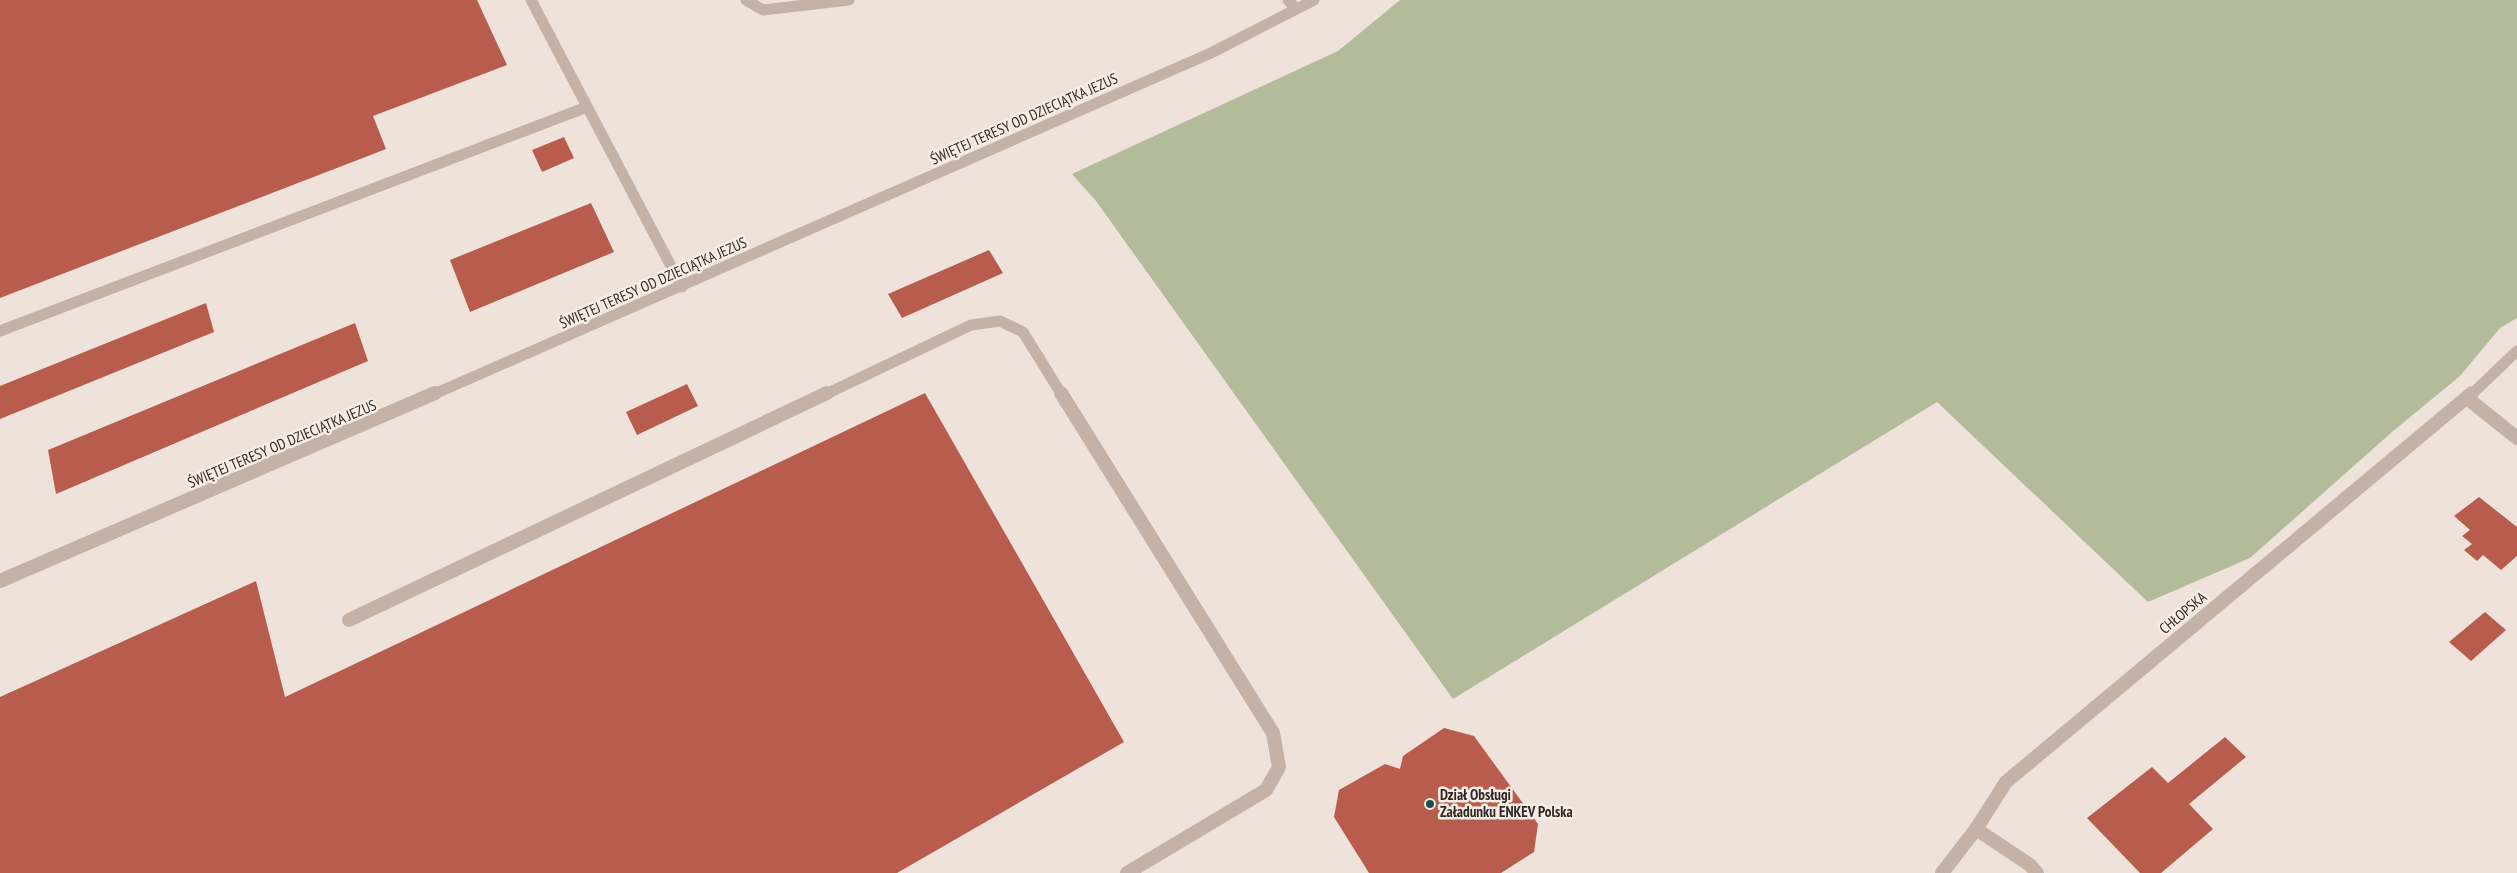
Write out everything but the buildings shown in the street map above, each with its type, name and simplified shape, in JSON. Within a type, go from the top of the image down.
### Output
[{"type":"street","points":[[532,0],[682,288]]},
{"type":"street","points":[[746,0],[764,10],[849,0]]},
{"type":"street","name":"ŚWIĘTEJ TERESY OD DZIECIĄTKA JEZUS","points":[[0,581],[682,288],[1211,53],[1292,5],[1314,0]]},
{"type":"street","points":[[0,332],[587,107]]},
{"type":"street","points":[[349,620],[971,325],[1000,321],[1023,332],[1273,733],[1279,767],[1266,790],[1127,873]]},
{"type":"street","name":"CHŁOPSKA","points":[[1942,873],[1976,828],[2006,782],[2467,398],[2517,351]]},
{"type":"street","points":[[2467,398],[2517,438]]},
{"type":"street","points":[[1976,828],[2030,865],[2037,873]]},
{"type":"green space","points":[[1400,0],[2517,0],[2517,318],[2500,328],[2460,376],[2392,432],[2250,558],[2148,602],[1937,402],[1453,699],[1096,201],[1072,174],[1338,51]]},
{"type":"place","name":"Dział Obsługi Załadunku ENKEV Polska","points":[[1430,804]]}]
